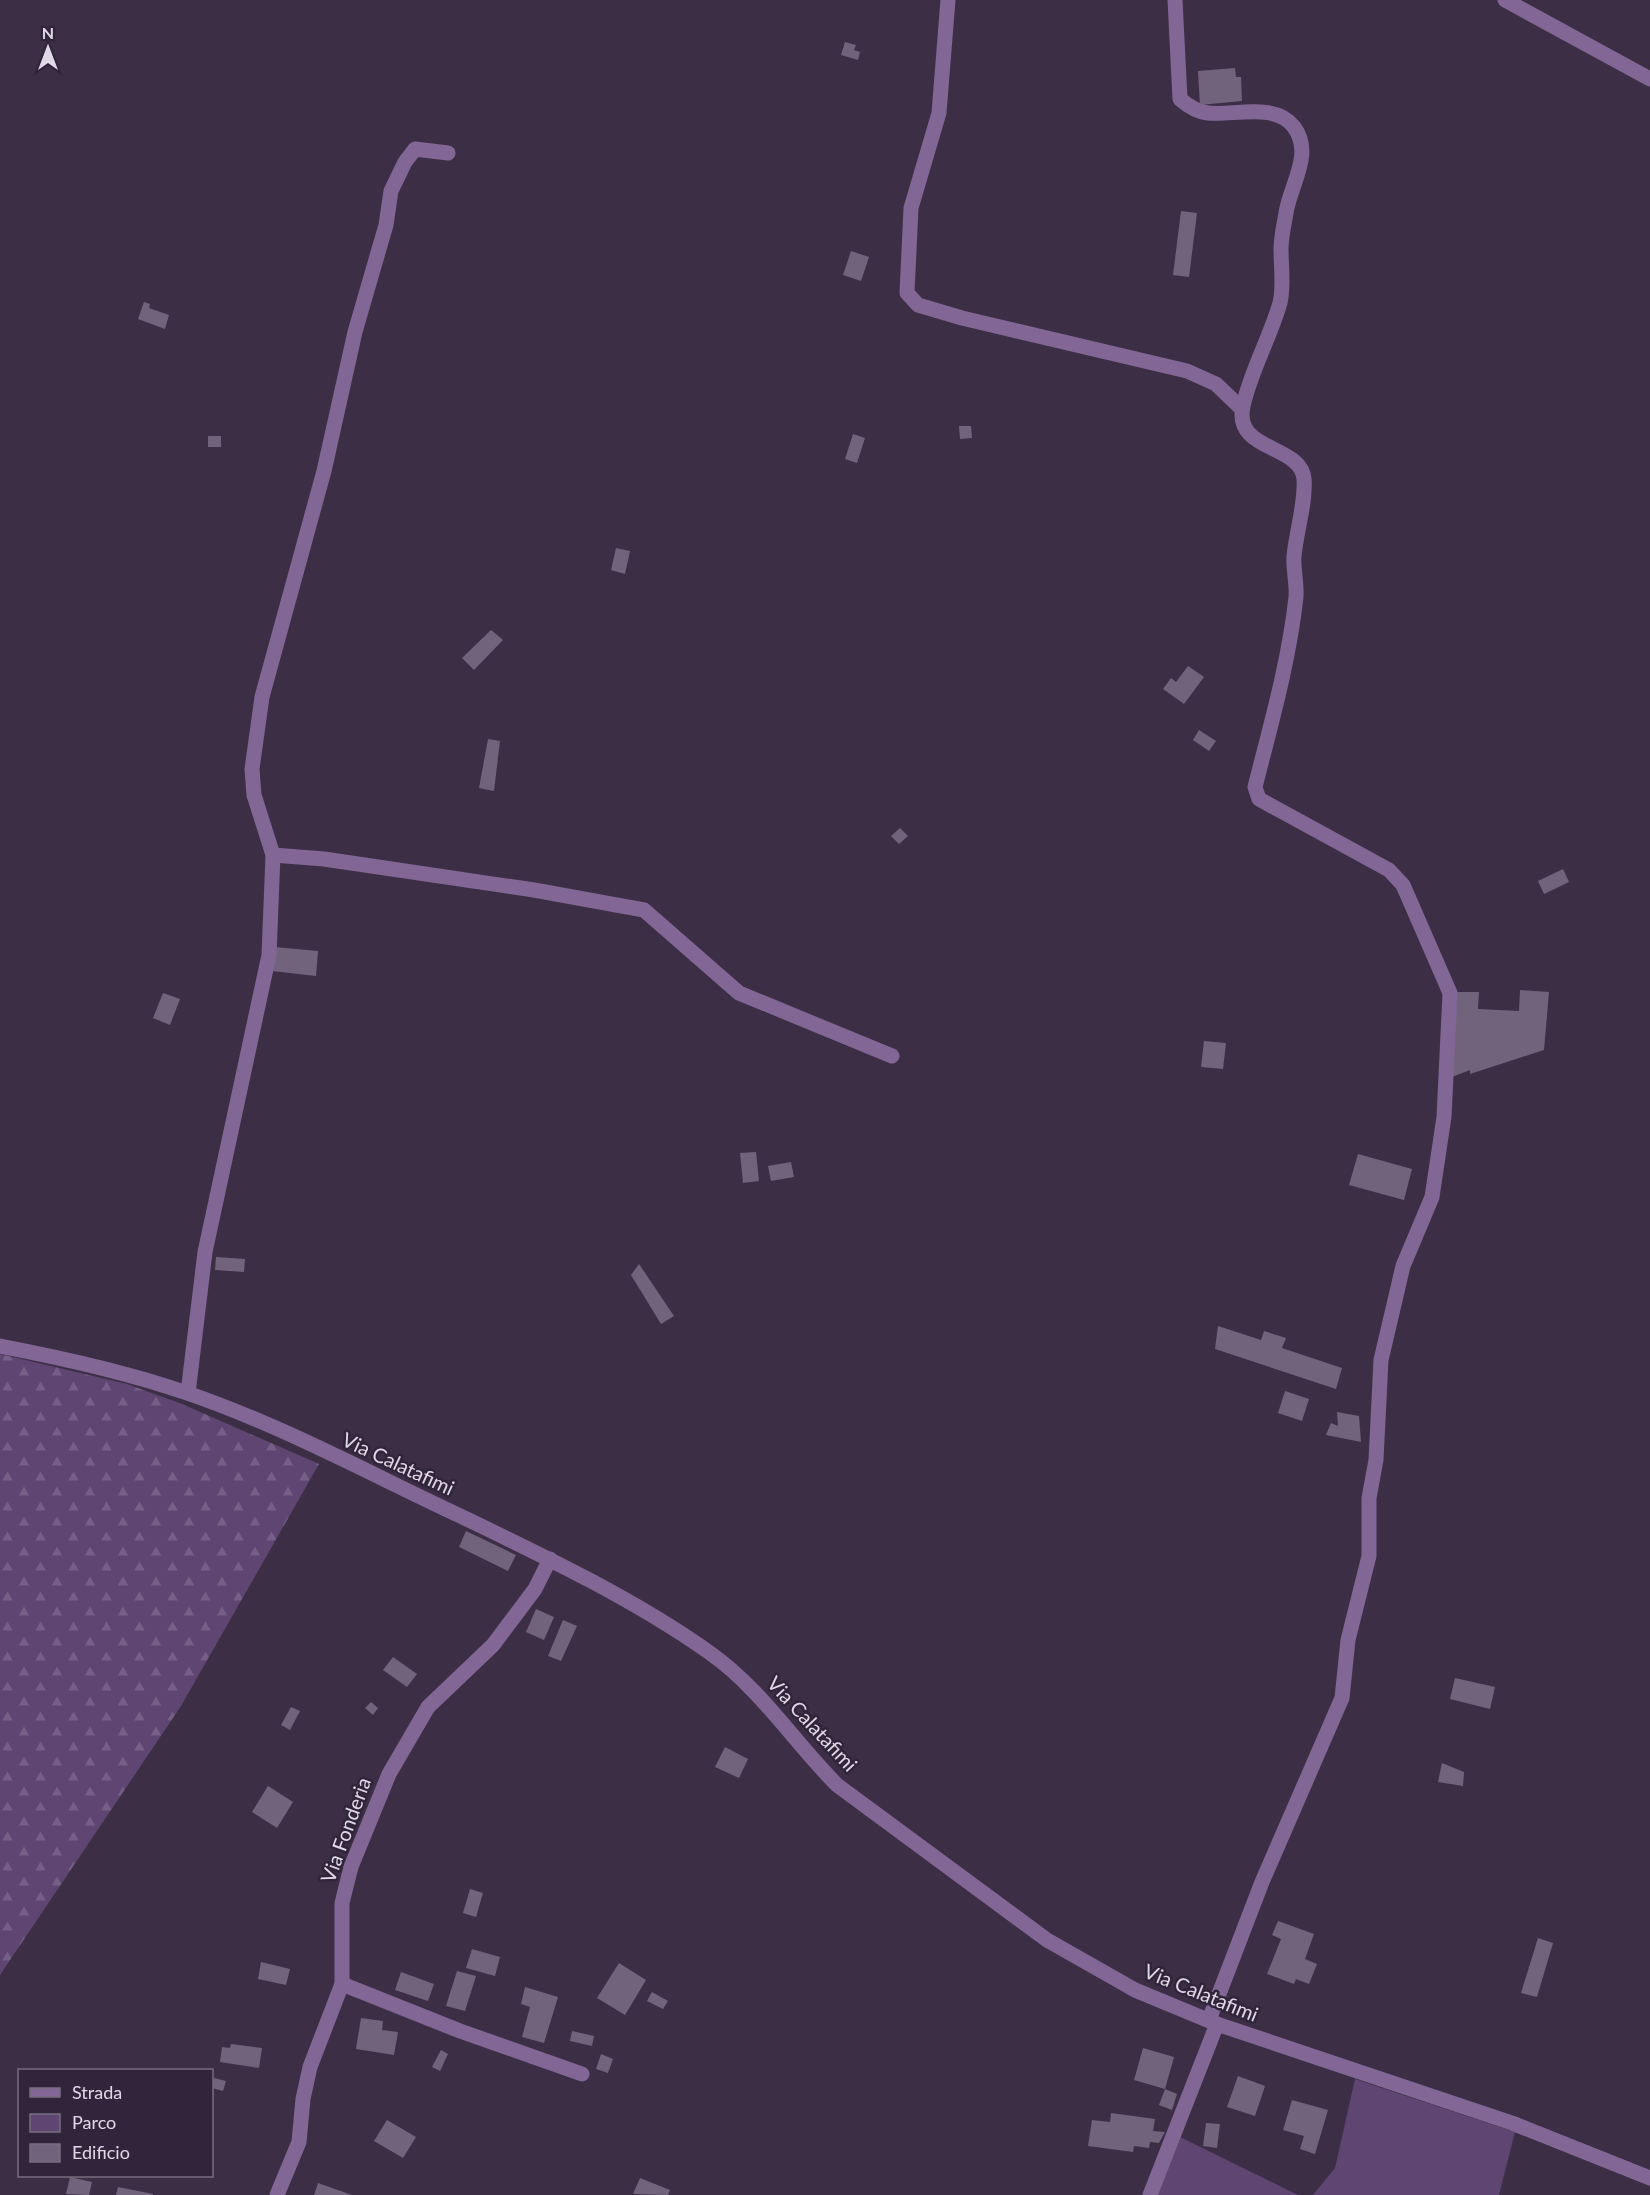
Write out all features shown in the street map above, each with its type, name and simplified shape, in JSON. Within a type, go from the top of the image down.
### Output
[{"type":"street","points":[[948,0],[939,113],[911,208],[907,293],[918,306],[1187,371],[1216,384],[1242,409]]},
{"type":"street","points":[[1150,2195],[1262,1882],[1342,1698],[1348,1640],[1369,1556],[1369,1498],[1376,1460],[1381,1360],[1403,1266],[1432,1197],[1444,1117],[1450,993],[1403,885],[1389,870],[1258,799],[1255,787],[1279,697],[1296,594],[1293,558],[1304,478],[1296,460],[1258,443],[1246,428],[1242,409],[1249,382],[1269,336],[1281,300],[1282,236],[1286,209],[1301,164],[1302,142],[1293,125],[1276,115],[1261,112],[1206,113],[1191,108],[1180,99],[1175,0]]},
{"type":"street","points":[[1505,0],[1650,79]]},
{"type":"street","points":[[188,1393],[205,1252],[269,956],[273,855],[254,795],[252,769],[262,697],[324,471],[355,332],[386,225],[391,191],[405,162],[415,149],[448,153]]},
{"type":"street","points":[[273,855],[324,859],[534,890],[644,910],[739,993],[892,1056]]},
{"type":"street","name":"Via Calatafimi","points":[[0,1346],[88,1365],[188,1393],[273,1428],[550,1559],[712,1654],[766,1704],[812,1760],[837,1785],[1047,1940],[1135,1990],[1213,2022],[1512,2123],[1650,2178]]},
{"type":"street","name":"Via Fonderia","points":[[277,2195],[299,2142],[303,2099],[310,2067],[342,1984],[342,1903],[351,1867],[389,1774],[428,1707],[493,1645],[535,1589],[550,1559]]},
{"type":"street","points":[[342,1984],[460,2031],[582,2074]]},
{"type":"green space","points":[[0,1354],[127,1384],[182,1404],[319,1464],[181,1706],[0,1975]]},
{"type":"green space","points":[[1355,2079],[1515,2132],[1499,2195],[1313,2195],[1335,2168]]},
{"type":"green space","points":[[1180,2137],[1298,2195],[1157,2195]]},
{"type":"building","points":[[845,42],[856,45],[854,50],[860,52],[858,60],[841,55]]},
{"type":"building","points":[[1235,68],[1236,77],[1241,77],[1242,101],[1200,105],[1198,71]]},
{"type":"building","points":[[1181,211],[1197,213],[1189,277],[1173,275]]},
{"type":"building","points":[[851,251],[869,257],[861,281],[843,275]]},
{"type":"building","points":[[144,302],[150,304],[149,308],[169,315],[165,329],[138,319]]},
{"type":"building","points":[[959,426],[971,426],[972,438],[960,439]]},
{"type":"building","points":[[853,434],[865,438],[857,463],[845,459]]},
{"type":"building","points":[[208,436],[221,436],[221,447],[208,447]]},
{"type":"building","points":[[616,548],[630,551],[625,574],[611,570]]},
{"type":"building","points":[[491,630],[503,640],[474,670],[462,658]]},
{"type":"building","points":[[1188,666],[1204,677],[1184,704],[1163,689],[1171,678],[1176,682]]},
{"type":"building","points":[[1199,730],[1216,741],[1209,751],[1193,740]]},
{"type":"building","points":[[488,739],[500,741],[494,791],[479,788]]},
{"type":"building","points":[[900,828],[908,836],[899,844],[891,836]]},
{"type":"building","points":[[1563,869],[1569,882],[1544,894],[1538,881]]},
{"type":"building","points":[[274,947],[318,951],[316,976],[272,971]]},
{"type":"building","points":[[1520,990],[1549,992],[1544,1050],[1470,1074],[1470,1070],[1452,1077],[1453,992],[1479,992],[1478,1009],[1519,1011]]},
{"type":"building","points":[[163,993],[180,999],[170,1025],[153,1018]]},
{"type":"building","points":[[1204,1041],[1226,1043],[1223,1069],[1201,1067]]},
{"type":"building","points":[[756,1152],[759,1181],[743,1183],[740,1153]]},
{"type":"building","points":[[1358,1154],[1412,1169],[1404,1200],[1349,1185]]},
{"type":"building","points":[[791,1162],[794,1177],[771,1181],[768,1166]]},
{"type":"building","points":[[216,1257],[245,1259],[244,1272],[215,1270]]},
{"type":"building","points":[[639,1264],[674,1316],[661,1324],[631,1275]]},
{"type":"building","points":[[1218,1326],[1261,1340],[1264,1331],[1286,1338],[1282,1348],[1342,1368],[1336,1389],[1215,1349]]},
{"type":"building","points":[[1285,1391],[1309,1399],[1302,1421],[1278,1413]]},
{"type":"building","points":[[1337,1412],[1359,1416],[1361,1442],[1326,1435],[1331,1423],[1338,1426]]},
{"type":"building","points":[[466,1531],[516,1555],[508,1571],[459,1547]]},
{"type":"building","points":[[536,1609],[554,1617],[544,1640],[526,1632]]},
{"type":"building","points":[[563,1620],[577,1626],[561,1661],[548,1656]]},
{"type":"building","points":[[393,1657],[417,1674],[407,1687],[383,1670]]},
{"type":"building","points":[[1455,1678],[1495,1687],[1490,1709],[1450,1699]]},
{"type":"building","points":[[371,1702],[378,1708],[373,1715],[365,1708]]},
{"type":"building","points":[[291,1707],[300,1711],[290,1730],[281,1725]]},
{"type":"building","points":[[725,1747],[748,1759],[739,1778],[715,1767]]},
{"type":"building","points":[[1442,1763],[1464,1772],[1463,1786],[1438,1782]]},
{"type":"building","points":[[268,1786],[293,1802],[277,1828],[252,1812]]},
{"type":"building","points":[[470,1889],[483,1893],[476,1917],[463,1913]]},
{"type":"building","points":[[1278,1921],[1314,1934],[1305,1959],[1317,1964],[1309,1984],[1296,1979],[1294,1984],[1267,1974],[1281,1939],[1272,1935]]},
{"type":"building","points":[[1538,1938],[1553,1943],[1537,1997],[1521,1993]]},
{"type":"building","points":[[472,1949],[500,1957],[495,1976],[466,1968]]},
{"type":"building","points":[[261,1962],[290,1969],[286,1985],[258,1979]]},
{"type":"building","points":[[619,1963],[646,1980],[625,2015],[597,1998]]},
{"type":"building","points":[[457,1971],[476,1976],[465,2011],[446,2006]]},
{"type":"building","points":[[401,1972],[434,1984],[428,2001],[395,1990]]},
{"type":"building","points":[[525,1987],[558,1997],[544,2043],[522,2037],[530,2007],[521,2004]]},
{"type":"building","points":[[652,1992],[668,2001],[663,2009],[647,2001]]},
{"type":"building","points":[[361,2018],[383,2021],[382,2030],[398,2032],[394,2055],[356,2049]]},
{"type":"building","points":[[572,2031],[594,2036],[592,2046],[570,2041]]},
{"type":"building","points":[[231,2044],[262,2048],[259,2068],[220,2062],[222,2047],[230,2048]]},
{"type":"building","points":[[1143,2048],[1174,2057],[1165,2089],[1134,2080]]},
{"type":"building","points":[[441,2050],[448,2054],[440,2071],[432,2067]]},
{"type":"building","points":[[601,2054],[613,2059],[608,2073],[596,2069]]},
{"type":"building","points":[[1238,2076],[1265,2086],[1255,2116],[1227,2107]]},
{"type":"building","points":[[214,2078],[226,2081],[223,2091],[213,2088]]},
{"type":"building","points":[[1165,2089],[1177,2094],[1172,2110],[1159,2105]]},
{"type":"building","points":[[1292,2100],[1328,2110],[1315,2154],[1300,2149],[1304,2136],[1283,2130]]},
{"type":"building","points":[[1111,2113],[1155,2119],[1153,2131],[1165,2132],[1159,2143],[1150,2142],[1149,2148],[1134,2146],[1133,2152],[1088,2146],[1092,2120],[1110,2122]]},
{"type":"building","points":[[387,2120],[416,2137],[403,2158],[374,2141]]},
{"type":"building","points":[[1206,2123],[1220,2124],[1217,2148],[1203,2146]]},
{"type":"building","points":[[70,2177],[92,2182],[89,2195],[66,2194]]},
{"type":"building","points":[[640,2178],[670,2190],[668,2195],[633,2194]]},
{"type":"building","points":[[318,2183],[352,2195],[314,2195]]},
{"type":"building","points":[[118,2187],[153,2194],[153,2195],[116,2195]]}]
